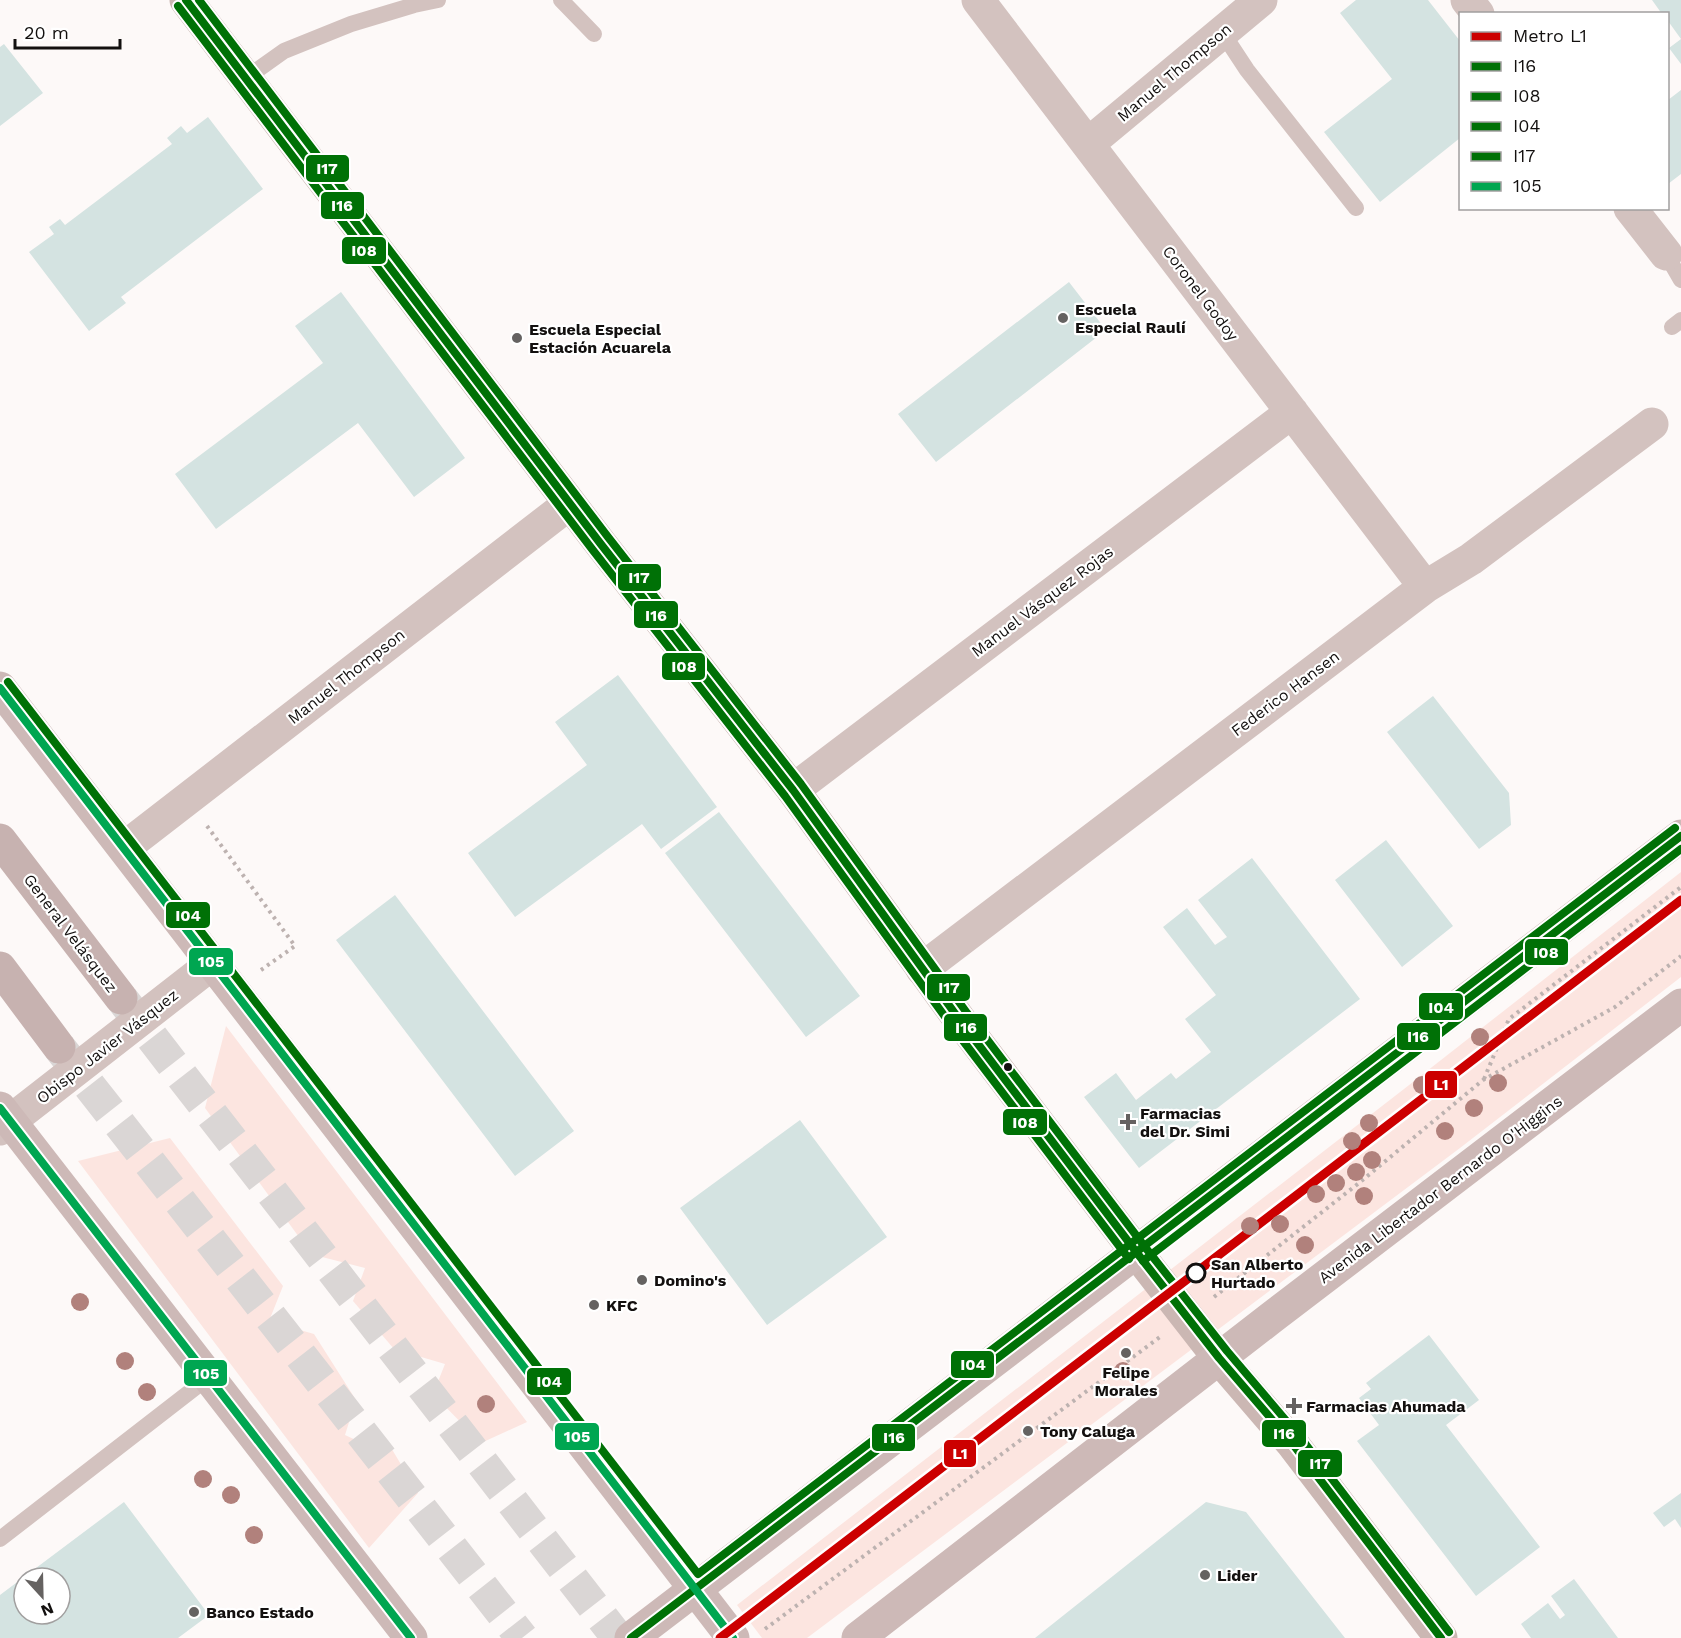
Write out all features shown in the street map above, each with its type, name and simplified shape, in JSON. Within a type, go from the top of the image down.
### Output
[{"type":"highway","name":"General Velásquez","points":[[0,840],[121,998]]},
{"type":"highway","points":[[0,968],[59,1047]]},
{"type":"main road","points":[[0,688],[733,1638]]},
{"type":"main road","points":[[631,1638],[1681,836]]},
{"type":"main road","name":"Avenida Libertador Bernardo O'Higgins","points":[[858,1638],[1219,1358],[1681,1005]]},
{"type":"main road","points":[[3,1119],[210,1377],[411,1638]]},
{"type":"street","points":[[186,0],[569,504],[793,790],[922,969],[1137,1253],[1219,1358],[1293,1443],[1441,1638]]},
{"type":"street","name":"Coronel Godoy","points":[[978,0],[1425,587]]},
{"type":"street","name":"Manuel Thompson","points":[[1088,144],[1261,0]]},
{"type":"street","points":[[1467,0],[1476,12]]},
{"type":"street","points":[[1631,210],[1674,267]]},
{"type":"street","name":"Manuel Vásquez Rojas","points":[[793,790],[1292,412]]},
{"type":"street","name":"Federico Hansen","points":[[922,969],[1425,587],[1471,559],[1652,424]]},
{"type":"street","name":"Manuel Thompson","points":[[124,848],[569,504]]},
{"type":"street","name":"Obispo Javier Vásquez","points":[[3,1119],[213,963]]},
{"type":"lane","points":[[246,78],[284,51],[295,46],[351,24],[438,0]]},
{"type":"lane","points":[[561,0],[594,34]]},
{"type":"lane","points":[[1222,32],[1247,70],[1356,208]]},
{"type":"lane","points":[[0,1539],[210,1377]]},
{"type":"path","points":[[187,799],[295,946],[232,990]]},
{"type":"path","points":[[1483,1080],[1509,1019],[1681,887]]},
{"type":"shaded area","points":[[1681,872],[1681,977],[1460,1148],[807,1638],[762,1638],[737,1605]]},
{"type":"shaded area","points":[[226,1026],[527,1422],[481,1443],[433,1394],[445,1364],[394,1349],[353,1301],[365,1268],[322,1257],[304,1244],[205,1108]]},
{"type":"shaded area","points":[[170,1138],[283,1286],[269,1321],[314,1334],[356,1400],[345,1435],[386,1454],[390,1446],[418,1493],[369,1548],[78,1161]]},
{"type":"building","points":[[1356,0],[1428,0],[1459,40],[1459,139],[1380,202],[1324,132],[1392,79],[1340,13]]},
{"type":"building","points":[[1652,0],[1681,0],[1681,39],[1669,22],[1669,12],[1661,12]]},
{"type":"building","points":[[1681,39],[1681,64],[1669,48]]},
{"type":"building","points":[[4,44],[43,93],[0,126],[0,47]]},
{"type":"building","points":[[1681,90],[1681,174],[1669,183],[1669,99]]},
{"type":"building","points":[[208,117],[263,189],[121,297],[126,303],[89,331],[29,252],[54,234],[49,227],[60,219],[65,225],[172,144],[167,138],[181,126],[187,133]]},
{"type":"building","points":[[1069,282],[1106,330],[936,462],[898,414]]},
{"type":"building","points":[[341,292],[465,458],[414,497],[358,423],[216,529],[175,474],[323,363],[295,326]]},
{"type":"building","points":[[618,675],[717,807],[661,849],[642,824],[515,917],[468,853],[587,765],[555,722]]},
{"type":"building","points":[[1433,696],[1509,793],[1511,825],[1479,849],[1387,732]]},
{"type":"building","points":[[719,812],[860,996],[806,1037],[665,853]]},
{"type":"building","points":[[1386,840],[1453,926],[1402,967],[1335,880]]},
{"type":"building","points":[[1252,858],[1360,999],[1139,1168],[1084,1097],[1116,1073],[1136,1100],[1171,1073],[1176,1079],[1211,1052],[1185,1019],[1216,995],[1163,927],[1187,908],[1215,945],[1227,937],[1198,900]]},
{"type":"building","points":[[395,895],[574,1131],[515,1176],[336,940]]},
{"type":"building","points":[[800,1120],[887,1237],[767,1325],[680,1208]]},
{"type":"building","points":[[1429,1335],[1479,1400],[1446,1425],[1540,1547],[1476,1596],[1357,1441],[1379,1425],[1359,1398],[1371,1389],[1366,1383]]},
{"type":"building","points":[[1681,1493],[1681,1528],[1675,1519],[1664,1527],[1653,1513]]},
{"type":"building","points":[[124,1502],[209,1615],[178,1638],[0,1638],[0,1595],[12,1586],[12,1626],[72,1626],[72,1566],[39,1566]]},
{"type":"building","name":"Lider","points":[[1206,1502],[1246,1512],[1345,1638],[1035,1638]]},
{"type":"building","points":[[1574,1579],[1618,1638],[1531,1638],[1521,1624],[1548,1603],[1560,1619],[1565,1615],[1551,1596]]},
{"type":"tunnel","points":[[122,999],[618,1638]]},
{"type":"tunnel","points":[[59,1047],[522,1638]]},
{"type":"metro line","name":"L1","points":[[720,1638],[1681,900]]},
{"type":"transit line","name":"I16","points":[[186,0],[600,543],[793,790],[959,1019],[1137,1253],[1219,1358],[1292,1443],[1441,1638]]},
{"type":"transit line","name":"I17","points":[[199,0],[608,537],[801,784],[967,1013],[1145,1247],[1227,1351],[1300,1437],[1449,1632]]},
{"type":"transit line","name":"I08","points":[[178,6],[592,549],[785,796],[951,1025],[1129,1259]]},
{"type":"transit line","name":"I04","points":[[8,682],[698,1574],[1675,828]]},
{"type":"transit line","name":"105","points":[[0,688],[733,1638]]},
{"type":"transit line","name":"I16","points":[[631,1638],[1681,836]]},
{"type":"transit line","name":"I08","points":[[1143,1261],[1681,849]]},
{"type":"transit line","name":"105","points":[[0,1108],[411,1638]]},
{"type":"place","name":"Escuela Especial Raulí","points":[[1063,318]]},
{"type":"place","name":"Escuela Especial Estación Acuarela","points":[[517,338]]},
{"type":"place","name":"Farmacias del Dr. Simi","points":[[1128,1122]]},
{"type":"place","name":"San Alberto Hurtado","points":[[1196,1273]]},
{"type":"place","name":"Domino's","points":[[642,1280]]},
{"type":"place","name":"KFC","points":[[594,1305]]},
{"type":"place","name":"Felipe Morales","points":[[1126,1353]]},
{"type":"place","name":"Farmacias Ahumada","points":[[1294,1406]]},
{"type":"place","name":"Tony Caluga","points":[[1028,1431]]},
{"type":"place","name":"Lider","points":[[1205,1575]]},
{"type":"place","name":"Banco Estado","points":[[194,1612]]}]
